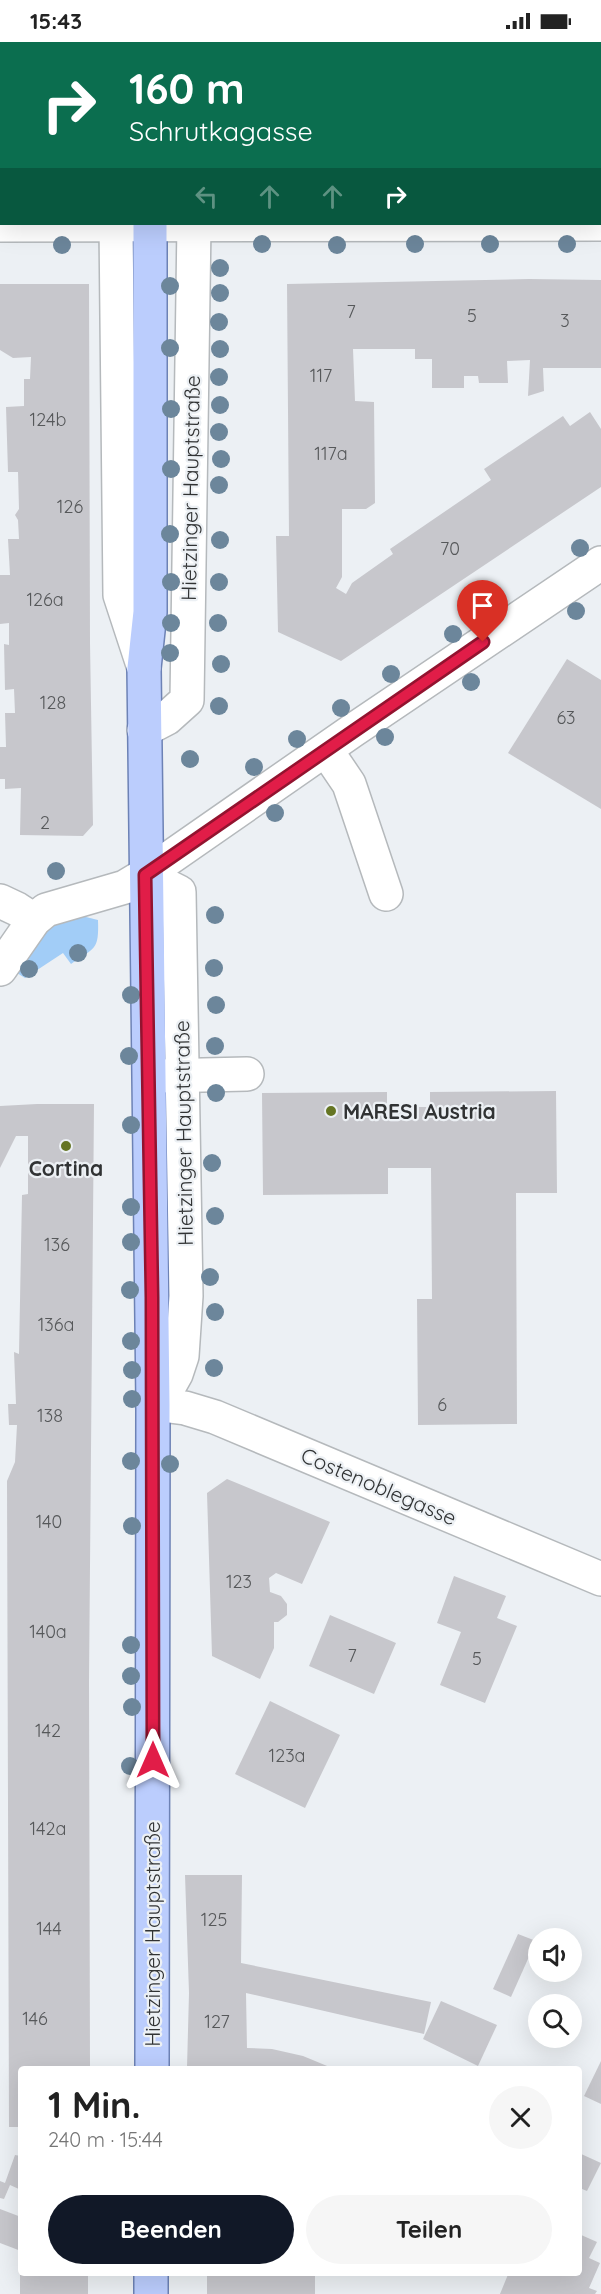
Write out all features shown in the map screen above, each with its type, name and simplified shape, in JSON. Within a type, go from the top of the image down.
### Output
[{"type":"main road","name":"Hietzinger Hauptstraße","points":[[150,225],[150,612],[144,668],[144,730],[153,1404],[152,2066]]},
{"type":"main road","points":[[151,2276],[151,2294]]},
{"type":"street","name":"Hietzinger Hauptstraße","points":[[116,225],[120,595],[144,668]]},
{"type":"street","name":"Hietzinger Hauptstraße","points":[[144,730],[167,718],[187,700],[194,225]]},
{"type":"street","points":[[0,969],[34,920],[46,910],[125,887],[145,875],[601,563]]},
{"type":"street","points":[[326,750],[349,784],[386,894]]},
{"type":"street","name":"Hietzinger Hauptstraße","points":[[145,875],[179,892],[186,1296],[182,1356],[167,1390],[153,1404]]},
{"type":"street","points":[[0,901],[34,920]]},
{"type":"street","points":[[149,1077],[248,1074]]},
{"type":"street","points":[[152,1297],[186,1296]]},
{"type":"street","name":"Costenoblegasse","points":[[153,1404],[185,1408],[215,1417],[601,1579]]},
{"type":"shaded area","points":[[68,917],[98,920],[98,938],[94,947],[71,964],[63,953],[25,978],[17,973],[37,939],[50,927]]},
{"type":"building","points":[[529,279],[601,280],[601,368],[543,368],[544,391],[528,396],[530,360],[507,361],[508,383],[479,383],[478,376],[464,376],[464,388],[432,388],[432,359],[415,359],[415,349],[353,349],[355,401],[374,402],[375,503],[366,509],[342,509],[342,577],[336,588],[346,594],[352,583],[393,554],[390,549],[491,480],[484,469],[563,416],[570,426],[590,412],[601,429],[601,487],[341,661],[278,632],[276,536],[289,536],[287,284]]},
{"type":"building","points":[[0,284],[89,284],[93,825],[83,836],[20,835],[21,788],[5,789],[5,779],[0,779],[0,747],[6,747],[5,713],[15,713],[14,689],[5,690],[4,644],[9,645],[9,623],[0,624],[0,575],[10,575],[8,539],[19,539],[18,520],[15,515],[19,509],[18,472],[8,472],[6,407],[24,406],[24,379],[30,379],[31,357],[13,358],[0,350]]},
{"type":"building","points":[[567,659],[601,680],[601,809],[508,753]]},
{"type":"building","points":[[556,1091],[557,1193],[516,1193],[517,1424],[418,1425],[417,1299],[432,1299],[431,1168],[388,1168],[388,1194],[263,1195],[262,1093],[387,1092],[387,1107],[430,1107],[430,1092]]},
{"type":"building","points":[[94,1104],[89,1681],[90,2066],[18,2066],[18,2127],[9,2127],[7,1481],[15,1462],[17,1425],[9,1425],[8,1404],[16,1404],[14,1352],[19,1354],[22,1195],[28,1194],[28,1136],[16,1136],[0,1168],[0,1106]]},
{"type":"building","points":[[227,1479],[330,1522],[302,1584],[276,1573],[269,1578],[270,1592],[281,1596],[287,1604],[287,1615],[278,1622],[274,1622],[274,1648],[260,1679],[212,1656],[207,1493]]},
{"type":"building","points":[[454,1576],[506,1596],[497,1618],[517,1626],[485,1703],[440,1685],[461,1632],[437,1623]]},
{"type":"building","points":[[330,1615],[396,1643],[374,1694],[309,1666]]},
{"type":"building","points":[[270,1701],[340,1735],[305,1808],[235,1774]]},
{"type":"building","points":[[185,1875],[242,1875],[241,1963],[431,2002],[424,2034],[246,1993],[247,2048],[272,2049],[303,2056],[327,2066],[187,2066],[189,1993]]},
{"type":"building","points":[[518,1934],[528,1938],[528,1959],[511,1997],[493,1989]]},
{"type":"building","points":[[441,2001],[497,2025],[478,2066],[423,2039]]},
{"type":"building","points":[[601,2061],[601,2104],[584,2096]]},
{"type":"building","points":[[582,2154],[601,2163],[587,2191],[582,2189]]},
{"type":"building","points":[[15,2155],[18,2156],[18,2189],[10,2185],[4,2199],[0,2198],[0,2181],[5,2183]]},
{"type":"building","points":[[0,2209],[18,2216],[18,2250],[0,2243]]},
{"type":"building","points":[[582,2235],[597,2242],[589,2258],[600,2263],[589,2288],[597,2291],[595,2294],[500,2294],[507,2276],[582,2276]]},
{"type":"building","points":[[20,2276],[88,2276],[88,2294],[20,2294]]},
{"type":"building","points":[[207,2276],[315,2276],[315,2294],[207,2294]]},
{"type":"place","name":"MARESI Austria","points":[[331,1111]]},
{"type":"place","name":"Cortina","points":[[66,1146]]},
{"type":"route","points":[[153,1760],[153,1404],[145,875],[483,642]]}]
